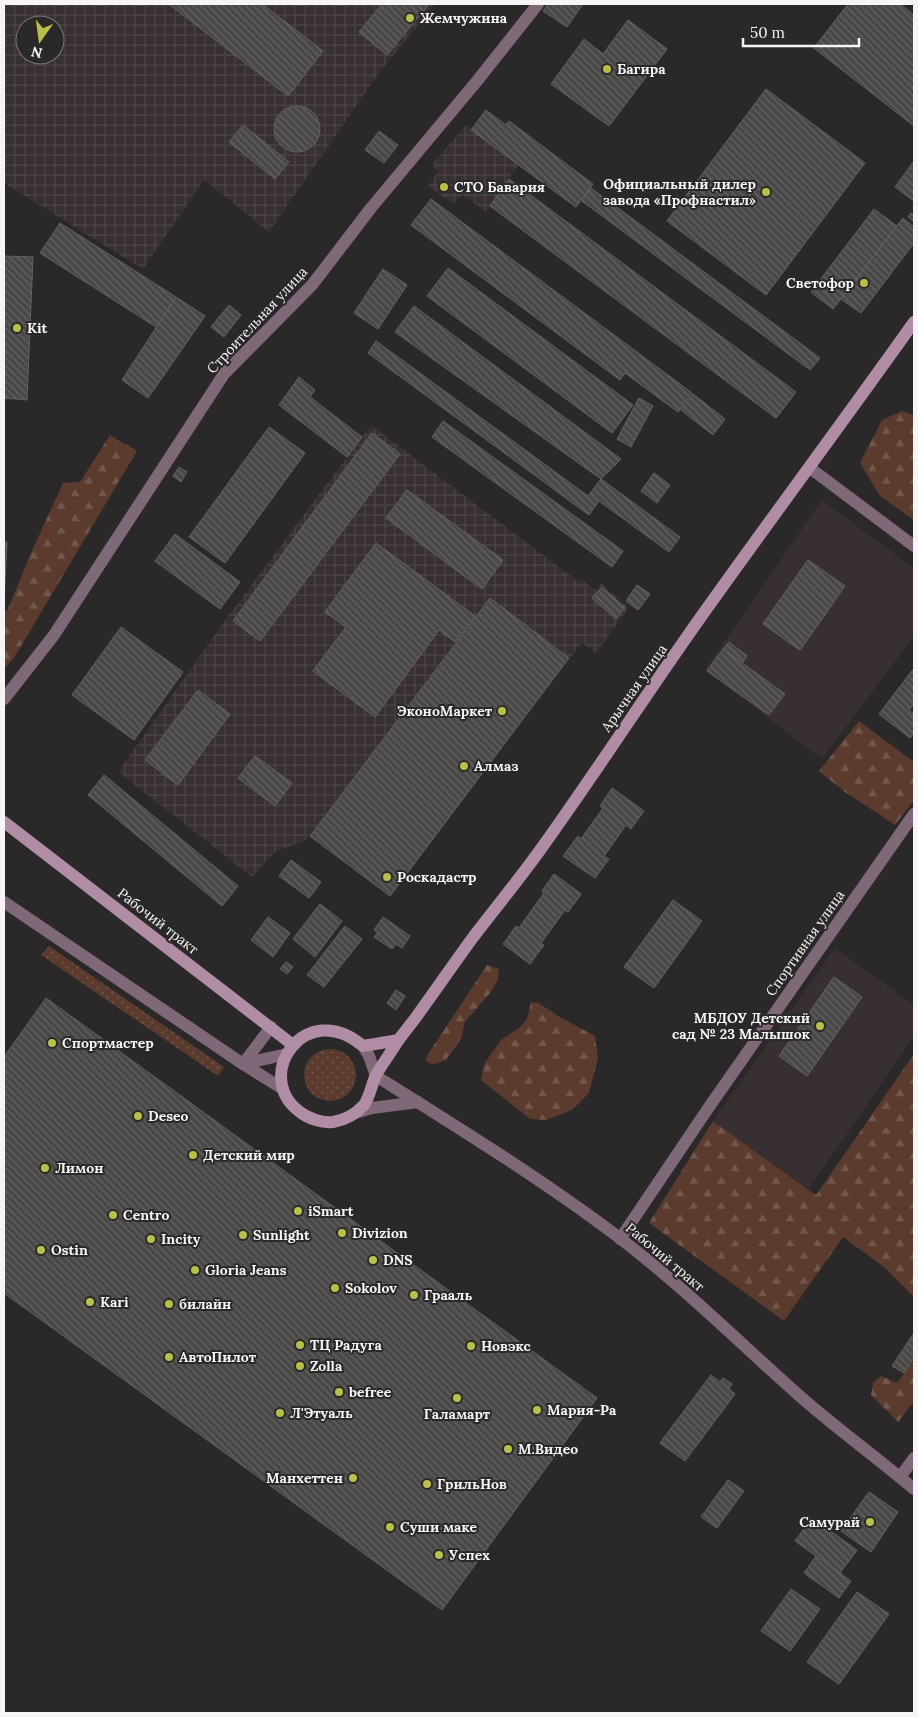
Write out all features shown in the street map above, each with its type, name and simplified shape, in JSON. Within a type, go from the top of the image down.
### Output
[{"type":"main road","name":"Арычная улица","points":[[376,1076],[398,1040],[458,957],[541,849],[697,622],[914,322]]},
{"type":"main road","name":"Рабочий тракт","points":[[4,822],[271,1027],[290,1049]]},
{"type":"main road","points":[[376,1076],[371,1092],[364,1104],[355,1113],[344,1119],[332,1122],[319,1121],[307,1117],[296,1110],[288,1100],[283,1089],[281,1077],[282,1065],[290,1049],[303,1037],[314,1032],[326,1030],[340,1031],[352,1037],[363,1046],[398,1040]]},
{"type":"street","name":"Строительная улица","points":[[4,699],[54,635],[224,374],[312,285],[371,208],[477,81],[538,4]]},
{"type":"street","points":[[810,468],[914,546]]},
{"type":"street","name":"Спортивная улица","points":[[620,1239],[708,1107],[914,814]]},
{"type":"street","points":[[4,902],[243,1064],[283,1089]]},
{"type":"street","points":[[243,1064],[271,1027]]},
{"type":"street","points":[[363,1046],[369,1056],[376,1076]]},
{"type":"street","points":[[243,1064],[290,1049]]},
{"type":"street","name":"Рабочий тракт","points":[[376,1076],[555,1191],[664,1272],[796,1393],[914,1489]]},
{"type":"street","points":[[355,1113],[379,1106],[418,1102]]},
{"type":"street","points":[[900,1477],[914,1458]]},
{"type":"shaded area","points":[[4,4],[435,4],[379,73],[269,232],[204,180],[143,269],[4,183]]},
{"type":"shaded area","points":[[466,125],[518,165],[486,212],[463,195],[453,204],[428,186],[437,173],[433,163]]},
{"type":"shaded area","points":[[371,425],[576,580],[579,578],[596,590],[601,583],[629,608],[596,653],[582,643],[570,658],[489,598],[306,840],[275,852],[252,877],[118,772],[229,615]]},
{"type":"shaded area","points":[[822,500],[914,568],[914,636],[822,759],[705,670]]},
{"type":"shaded area","points":[[835,948],[914,1005],[914,1036],[809,1189],[713,1121]]},
{"type":"green space","points":[[902,411],[914,415],[914,520],[880,496],[860,463],[882,420]]},
{"type":"green space","points":[[110,435],[137,451],[14,658],[4,669],[4,611],[7,611],[63,483],[80,482]]},
{"type":"green space","points":[[859,721],[914,762],[914,800],[895,825],[845,792],[819,771]]},
{"type":"green space","points":[[49,946],[224,1067],[218,1076],[41,955]]},
{"type":"green space","points":[[487,965],[499,969],[498,980],[490,993],[465,1022],[461,1039],[446,1060],[435,1064],[428,1063],[426,1060],[428,1054]]},
{"type":"green space","points":[[531,1002],[538,1003],[595,1036],[598,1058],[589,1093],[572,1110],[546,1120],[530,1119],[481,1080],[484,1064],[501,1040],[519,1028],[527,1019]]},
{"type":"green space","points":[[325,1049],[335,1049],[345,1053],[352,1060],[356,1075],[352,1090],[345,1097],[335,1101],[325,1101],[315,1097],[308,1090],[304,1080],[304,1070],[308,1060],[315,1053]]},
{"type":"green space","points":[[914,1054],[914,1297],[884,1267],[843,1237],[784,1321],[649,1223],[713,1121],[816,1195]]},
{"type":"green space","points":[[914,1360],[914,1401],[898,1422],[871,1395],[873,1383],[881,1376],[897,1383]]},
{"type":"building","points":[[169,4],[262,4],[323,51],[288,96]]},
{"type":"building","points":[[382,4],[429,4],[387,55],[359,32]]},
{"type":"building","points":[[548,4],[583,4],[567,27],[543,11]]},
{"type":"building","points":[[848,4],[900,4],[914,15],[914,126],[814,48]]},
{"type":"building","name":"Багира","points":[[628,20],[667,49],[609,126],[551,84],[584,39],[603,54]]},
{"type":"building","name":"Официальный дилер завода «Профнастил»","points":[[766,89],[865,163],[766,295],[667,221]]},
{"type":"building","points":[[302,106],[314,112],[319,120],[319,138],[314,146],[306,151],[292,152],[280,146],[275,138],[274,124],[280,112],[288,107]]},
{"type":"building","points":[[486,110],[506,125],[509,121],[593,184],[576,207],[471,130]]},
{"type":"building","points":[[243,125],[289,162],[275,179],[229,142]]},
{"type":"building","points":[[379,131],[398,145],[384,163],[365,150]]},
{"type":"building","points":[[914,161],[914,201],[895,187]]},
{"type":"building","points":[[509,179],[796,392],[776,418],[490,206]]},
{"type":"building","points":[[591,188],[820,358],[810,370],[582,201]]},
{"type":"building","points":[[431,199],[692,393],[678,412],[625,373],[620,380],[411,225]]},
{"type":"building","points":[[874,209],[897,226],[833,309],[811,292]]},
{"type":"building","points":[[911,213],[914,215],[914,222],[908,217]]},
{"type":"building","points":[[903,218],[914,227],[914,243],[861,313],[841,299]]},
{"type":"building","points":[[60,223],[176,297],[156,327],[40,253]]},
{"type":"building","name":"Kit","points":[[4,256],[33,257],[27,400],[4,398]]},
{"type":"building","points":[[448,268],[633,405],[612,433],[427,296]]},
{"type":"building","points":[[383,269],[407,285],[378,329],[354,313]]},
{"type":"building","points":[[176,297],[205,316],[148,398],[122,380]]},
{"type":"building","points":[[229,305],[241,315],[224,337],[211,327]]},
{"type":"building","points":[[414,306],[621,459],[601,479],[395,332]]},
{"type":"building","points":[[376,341],[588,496],[601,479],[680,537],[669,552],[599,501],[589,515],[368,353]]},
{"type":"building","points":[[299,377],[315,390],[310,397],[362,437],[347,457],[279,405]]},
{"type":"building","points":[[693,394],[725,419],[713,435],[681,410]]},
{"type":"building","points":[[639,398],[653,406],[631,447],[617,439]]},
{"type":"building","points":[[443,421],[623,551],[612,567],[432,437]]},
{"type":"building","points":[[269,427],[305,453],[225,563],[189,537]]},
{"type":"building","points":[[372,433],[400,454],[260,641],[233,621]]},
{"type":"building","points":[[179,467],[187,472],[181,482],[173,476]]},
{"type":"building","points":[[654,473],[670,485],[657,503],[641,491]]},
{"type":"building","points":[[407,490],[503,560],[482,589],[386,518]]},
{"type":"building","points":[[175,534],[240,582],[220,609],[155,561]]},
{"type":"building","points":[[4,542],[7,542],[4,602]]},
{"type":"building","points":[[376,543],[475,616],[455,642],[439,630],[375,717],[313,671],[346,627],[325,612]]},
{"type":"building","points":[[808,560],[845,586],[800,650],[763,624]]},
{"type":"building","points":[[637,585],[650,594],[638,610],[626,601]]},
{"type":"building","points":[[602,587],[625,608],[616,619],[592,598]]},
{"type":"building","points":[[490,598],[569,658],[390,896],[310,836]]},
{"type":"building","points":[[121,627],[183,672],[134,740],[72,695]]},
{"type":"building","points":[[729,642],[747,656],[742,663],[723,649]]},
{"type":"building","points":[[723,649],[785,694],[769,715],[707,671]]},
{"type":"building","points":[[914,668],[914,704],[909,710],[914,714],[914,733],[910,738],[879,714]]},
{"type":"building","points":[[198,690],[230,714],[178,785],[145,760]]},
{"type":"building","points":[[255,756],[292,783],[275,806],[238,778]]},
{"type":"building","points":[[104,775],[238,886],[222,906],[88,795]]},
{"type":"building","points":[[612,788],[644,811],[631,829],[626,825],[604,856],[609,859],[595,878],[563,856],[578,836],[581,839],[603,808],[600,806]]},
{"type":"building","points":[[291,860],[321,882],[309,898],[279,876]]},
{"type":"building","points":[[554,874],[581,894],[568,912],[565,910],[541,943],[544,945],[530,964],[503,944],[516,926],[519,928],[544,893],[542,891]]},
{"type":"building","points":[[673,900],[702,921],[654,988],[624,967]]},
{"type":"building","points":[[320,904],[342,921],[315,957],[293,939]]},
{"type":"building","points":[[268,917],[290,933],[273,957],[251,940]]},
{"type":"building","points":[[383,917],[410,936],[402,948],[396,944],[392,949],[374,937],[378,932],[374,930]]},
{"type":"building","points":[[345,926],[362,939],[324,987],[307,975]]},
{"type":"building","points":[[286,962],[293,967],[287,974],[280,969]]},
{"type":"building","name":"МБДОУ Детский сад № 23 Малышок","points":[[834,977],[862,997],[807,1076],[779,1056]]},
{"type":"building","points":[[396,990],[405,996],[396,1010],[387,1003]]},
{"type":"building","name":"ТЦ Радуга","points":[[46,998],[597,1398],[442,1610],[4,1293],[4,1057]]},
{"type":"building","points":[[914,1333],[914,1358],[904,1373],[892,1366]]},
{"type":"building","points":[[711,1375],[720,1382],[723,1378],[732,1384],[729,1389],[735,1394],[685,1461],[660,1443]]},
{"type":"building","points":[[728,1480],[744,1491],[717,1528],[701,1517]]},
{"type":"building","points":[[869,1492],[898,1512],[871,1552],[841,1531]]},
{"type":"building","points":[[812,1518],[857,1550],[840,1573],[795,1541]]},
{"type":"building","points":[[816,1556],[851,1581],[839,1598],[804,1573]]},
{"type":"building","points":[[791,1589],[820,1609],[790,1651],[761,1631]]},
{"type":"building","points":[[857,1592],[889,1614],[839,1684],[807,1662]]},
{"type":"place","name":"Жемчужина","points":[[410,18]]},
{"type":"place","name":"Багира","points":[[607,69]]},
{"type":"place","name":"СТО Бавария","points":[[444,187]]},
{"type":"place","name":"Официальный дилер завода «Профнастил»","points":[[766,192]]},
{"type":"place","name":"Светофор","points":[[864,283]]},
{"type":"place","name":"Kit","points":[[17,328]]},
{"type":"place","name":"ЭконоМаркет","points":[[502,711]]},
{"type":"place","name":"Алмаз","points":[[464,766]]},
{"type":"place","name":"Роскадастр","points":[[387,877]]},
{"type":"place","name":"МБДОУ Детский сад № 23 Малышок","points":[[820,1026]]},
{"type":"place","name":"Спортмастер","points":[[52,1043]]},
{"type":"place","name":"Deseo","points":[[138,1116]]},
{"type":"place","name":"Детский мир","points":[[193,1155]]},
{"type":"place","name":"Лимон","points":[[45,1168]]},
{"type":"place","name":"iSmart","points":[[298,1211]]},
{"type":"place","name":"Centro","points":[[113,1215]]},
{"type":"place","name":"Divizion","points":[[342,1233]]},
{"type":"place","name":"Sunlight","points":[[243,1235]]},
{"type":"place","name":"Incity","points":[[151,1239]]},
{"type":"place","name":"Ostin","points":[[41,1250]]},
{"type":"place","name":"DNS","points":[[373,1260]]},
{"type":"place","name":"Gloria Jeans","points":[[195,1270]]},
{"type":"place","name":"Sokolov","points":[[335,1288]]},
{"type":"place","name":"Грааль","points":[[414,1295]]},
{"type":"place","name":"Kari","points":[[90,1302]]},
{"type":"place","name":"билайн","points":[[169,1304]]},
{"type":"place","name":"ТЦ Радуга","points":[[300,1345]]},
{"type":"place","name":"Новэкс","points":[[471,1346]]},
{"type":"place","name":"АвтоПилот","points":[[169,1357]]},
{"type":"place","name":"Zolla","points":[[300,1366]]},
{"type":"place","name":"befree","points":[[339,1392]]},
{"type":"place","name":"Галамарт","points":[[457,1398]]},
{"type":"place","name":"Мария-Ра","points":[[537,1410]]},
{"type":"place","name":"Л'Этуаль","points":[[280,1413]]},
{"type":"place","name":"М.Видео","points":[[508,1449]]},
{"type":"place","name":"Манхеттен","points":[[353,1478]]},
{"type":"place","name":"ГрильНов","points":[[427,1484]]},
{"type":"place","name":"Самурай","points":[[870,1522]]},
{"type":"place","name":"Суши маке","points":[[390,1527]]},
{"type":"place","name":"Успех","points":[[439,1555]]}]
